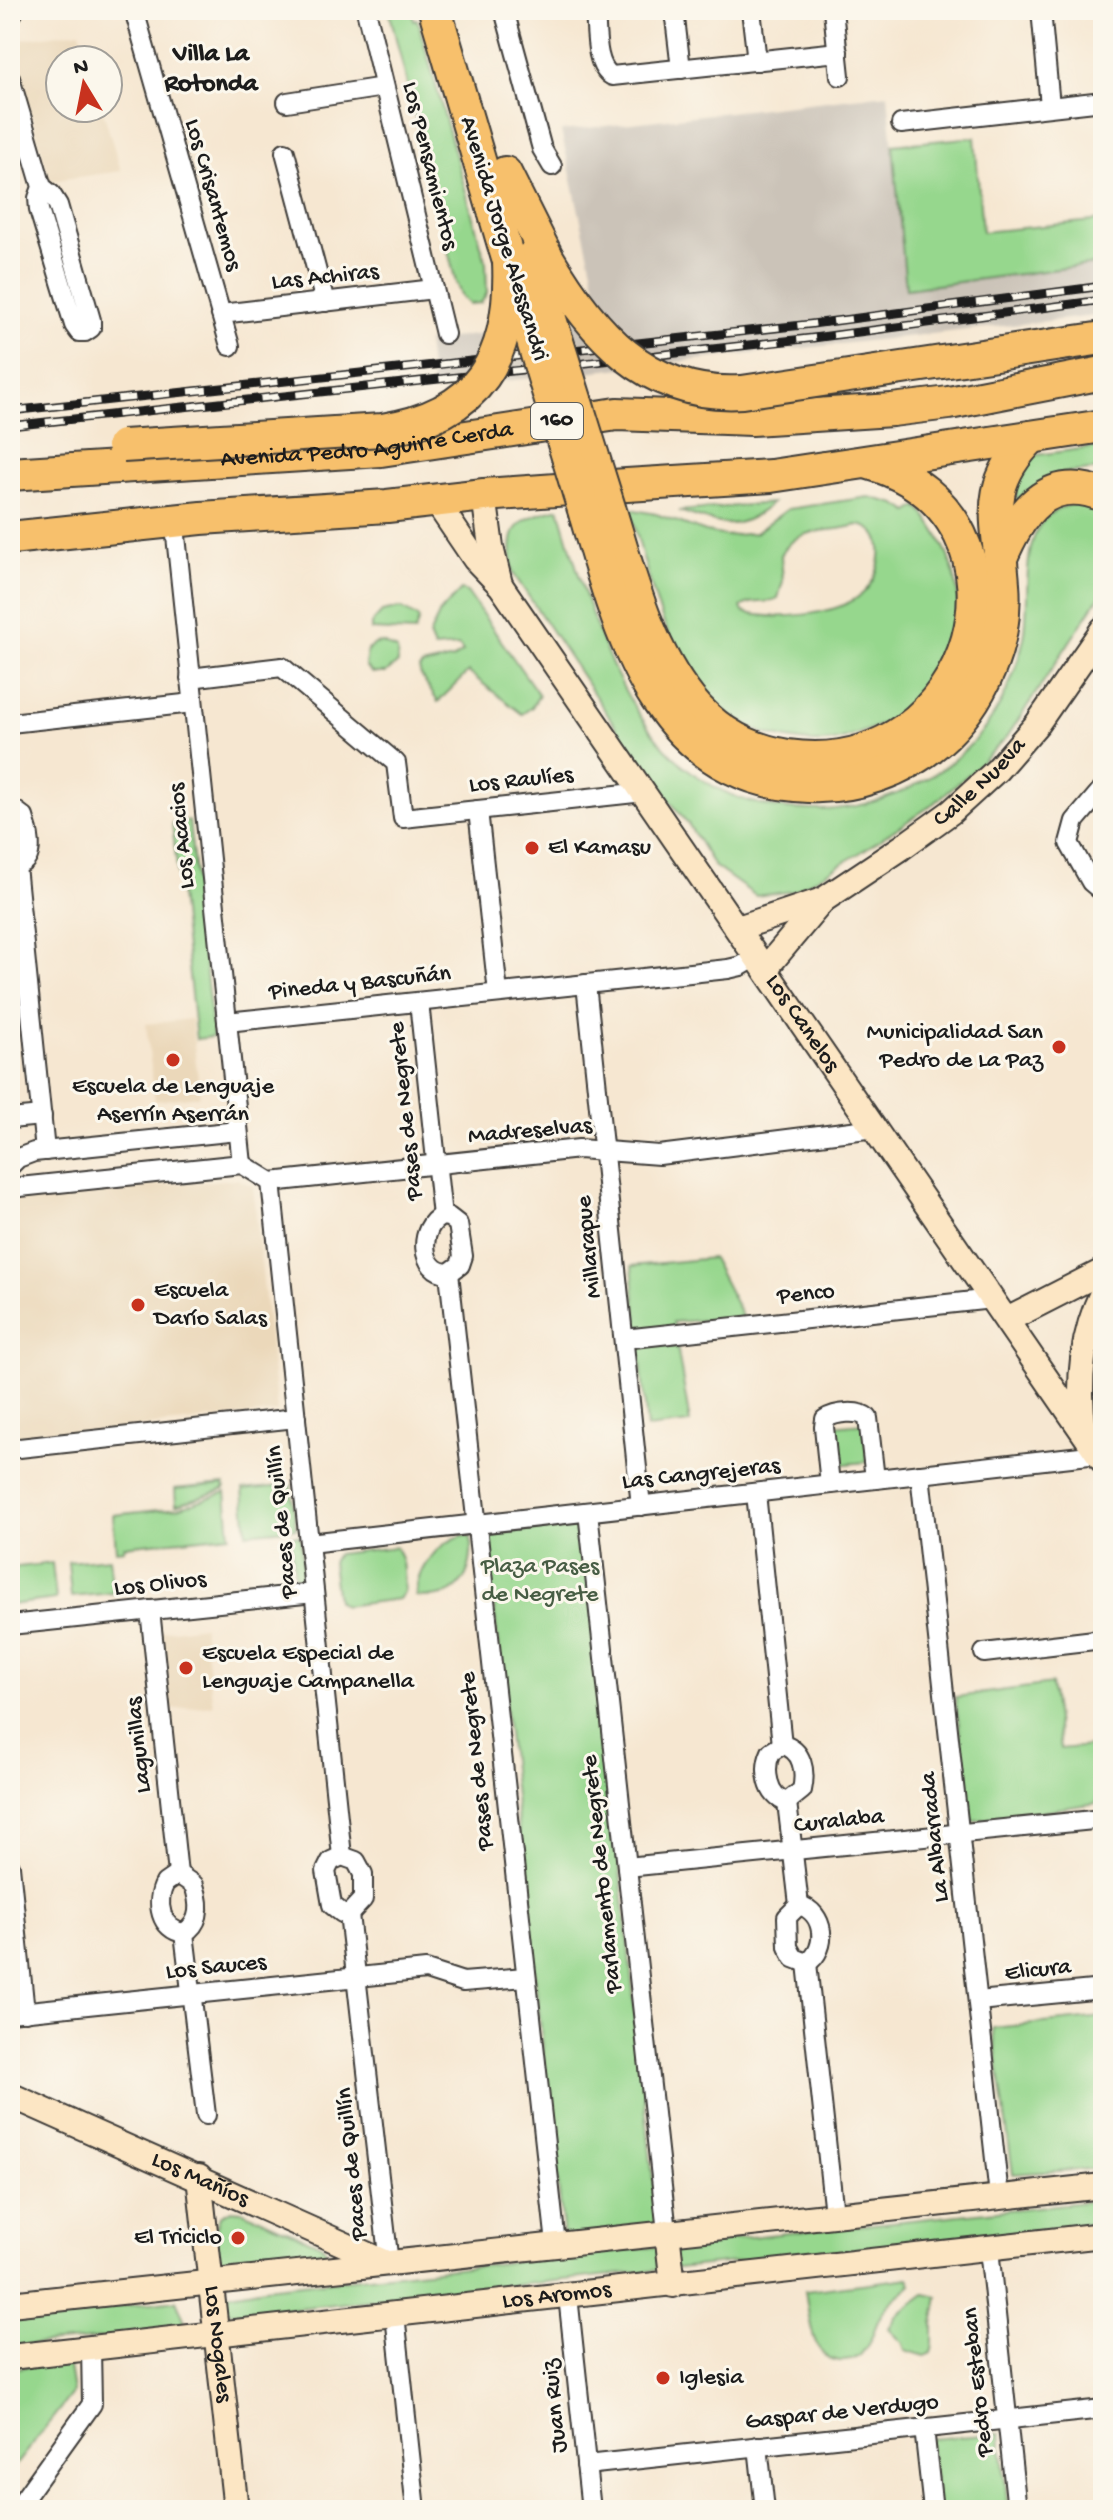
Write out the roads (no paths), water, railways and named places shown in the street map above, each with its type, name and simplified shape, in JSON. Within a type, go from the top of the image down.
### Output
[{"type":"highway","name":"Avenida Jorge Alessandri","points":[[435,10],[529,259]]},
{"type":"highway","name":"Avenida Jorge Alessandri","points":[[458,10],[598,512]]},
{"type":"highway","points":[[10,453],[382,430],[415,424],[447,411],[473,390],[484,376],[497,353],[509,303],[529,259],[613,345],[658,377],[704,392],[742,392],[1103,338]]},
{"type":"highway","name":"Avenida Pedro Aguirre Cerda","points":[[10,474],[381,450],[439,443],[555,421],[617,414],[752,419],[892,410],[949,403],[1103,373]]},
{"type":"highway","points":[[10,538],[201,518],[484,495],[723,481],[869,463],[1103,426]]},
{"type":"highway","points":[[598,512],[623,636],[665,712],[693,742],[727,765],[749,775],[795,786],[837,785],[880,775],[921,754],[951,729],[975,697],[998,641],[1004,606],[995,524],[998,491],[1010,462],[1032,437]]},
{"type":"highway","points":[[598,512],[652,636],[675,679],[701,713],[730,736],[764,750],[808,758],[852,755],[900,734],[935,702],[960,663],[972,627],[974,608],[969,564],[951,521],[933,499],[911,481],[869,463]]},
{"type":"highway","points":[[1000,560],[1024,513],[1040,499],[1067,489],[1103,495]]},
{"type":"main road","name":"Los Canelos","points":[[484,495],[491,547],[501,586]]},
{"type":"main road","name":"Los Canelos","points":[[435,500],[475,559],[501,586],[1095,1449]]},
{"type":"main road","name":"Calle Nueva","points":[[762,962],[823,900],[927,829],[997,770],[1037,724],[1103,629]]},
{"type":"main road","name":"Calle Nueva","points":[[738,928],[823,900]]},
{"type":"main road","points":[[1007,1320],[1103,1271]]},
{"type":"main road","points":[[1095,1449],[1080,1384],[1090,1325],[1103,1291]]},
{"type":"main road","name":"Los Mañíos","points":[[10,2095],[389,2264]]},
{"type":"main road","name":"Los Nogales","points":[[199,2177],[236,2510]]},
{"type":"main road","points":[[10,2304],[1103,2186]]},
{"type":"main road","points":[[667,2232],[673,2285]]},
{"type":"main road","name":"Los Aromos","points":[[10,2357],[1103,2235]]},
{"type":"street","name":"Los Crisantemos","points":[[134,10],[230,346]]},
{"type":"street","name":"Los Pensamientos","points":[[366,10],[445,334]]},
{"type":"street","points":[[504,10],[542,149],[552,166]]},
{"type":"street","points":[[595,10],[601,65],[607,74],[617,77],[838,52]]},
{"type":"street","points":[[674,10],[681,69]]},
{"type":"street","points":[[751,10],[757,61]]},
{"type":"street","points":[[833,10],[840,76]]},
{"type":"street","points":[[1041,10],[1050,106]]},
{"type":"street","points":[[10,78],[42,187],[38,204],[43,225],[74,325],[79,332],[85,332],[91,328],[91,320],[58,205],[42,187]]},
{"type":"street","points":[[287,102],[384,87]]},
{"type":"street","points":[[901,124],[1103,101]]},
{"type":"street","points":[[285,152],[325,302]]},
{"type":"street","name":"Las Achiras","points":[[221,314],[434,289]]},
{"type":"street","name":"Los Acacios","points":[[176,536],[242,1164]]},
{"type":"street","name":"Los Raulíes","points":[[190,678],[282,667],[396,763],[403,818],[644,792]]},
{"type":"street","points":[[10,723],[193,703]]},
{"type":"street","points":[[1103,788],[1075,821],[1069,843],[1091,882],[1103,892]]},
{"type":"street","points":[[10,810],[24,817],[30,851],[26,861],[13,865],[45,1151]]},
{"type":"street","points":[[478,810],[498,993]]},
{"type":"street","name":"Pineda y Bascuñán","points":[[227,1022],[728,969],[762,962]]},
{"type":"street","name":"Millarapue","points":[[586,984],[641,1506]]},
{"type":"street","name":"Pases de Negrete","points":[[419,1002],[442,1216]]},
{"type":"street","points":[[10,1119],[42,1116]]},
{"type":"street","name":"Madreselvas","points":[[271,1182],[579,1149],[659,1155],[875,1128]]},
{"type":"street","points":[[10,1166],[25,1154],[238,1131]]},
{"type":"street","points":[[10,1188],[242,1164],[271,1182]]},
{"type":"street","name":"Paces de Quillín","points":[[271,1182],[342,1856]]},
{"type":"street","name":"Pases de Negrete","points":[[442,1216],[458,1224],[463,1251],[460,1265],[449,1273],[437,1271],[430,1264],[425,1238],[430,1224],[442,1216]]},
{"type":"street","name":"Pases de Negrete","points":[[449,1273],[556,2244]]},
{"type":"street","name":"Penco","points":[[624,1339],[992,1299]]},
{"type":"street","points":[[830,1484],[824,1427],[825,1419],[832,1415],[859,1413],[868,1418],[875,1479]]},
{"type":"street","points":[[10,1449],[296,1418]]},
{"type":"street","name":"Las Cangrejeras","points":[[309,1543],[920,1474],[1095,1449]]},
{"type":"street","name":"La Albarrada","points":[[920,1474],[999,2196]]},
{"type":"street","points":[[756,1493],[782,1745]]},
{"type":"street","name":"Parlamento de Negrete","points":[[588,1512],[667,2232]]},
{"type":"street","name":"Los Olivos","points":[[10,1625],[314,1593]]},
{"type":"street","name":"Lagunillas","points":[[150,1610],[178,1874],[194,1885],[199,1909],[195,1925],[184,1933],[206,2115]]},
{"type":"street","points":[[984,1653],[1103,1639]]},
{"type":"street","points":[[782,1745],[789,1746],[799,1756],[803,1776],[802,1790],[787,1802],[773,1794],[769,1776],[768,1758],[782,1745]]},
{"type":"street","points":[[787,1802],[799,1905]]},
{"type":"street","name":"Curalaba","points":[[627,1867],[1103,1819]]},
{"type":"street","name":"Paces de Quillín","points":[[349,1914],[337,1910],[329,1898],[328,1866],[342,1856],[356,1861],[363,1874],[363,1899],[349,1914],[389,2264]]},
{"type":"street","points":[[10,1866],[18,2013]]},
{"type":"street","points":[[178,1874],[165,1883],[160,1900],[167,1926],[184,1933]]},
{"type":"street","points":[[799,1905],[817,1917],[821,1933],[820,1948],[807,1963]]},
{"type":"street","points":[[799,1905],[789,1912],[785,1922],[788,1947],[794,1958],[807,1963]]},
{"type":"street","points":[[807,1963],[834,2214]]},
{"type":"street","name":"Los Sauces","points":[[18,2013],[426,1970],[463,1982],[526,1977]]},
{"type":"street","name":"Elicura","points":[[978,2001],[1103,1989]]},
{"type":"street","name":"Pedro Esteban","points":[[989,2249],[1017,2510]]},
{"type":"street","name":"Juan Ruiz","points":[[568,2296],[591,2510]]},
{"type":"street","points":[[395,2315],[416,2510]]},
{"type":"street","points":[[16,2510],[92,2404],[91,2348]]},
{"type":"street","name":"Gaspar de Verdugo","points":[[586,2465],[1103,2409]]},
{"type":"street","points":[[924,2428],[933,2510]]},
{"type":"street","points":[[758,2446],[765,2510]]},
{"type":"railway","points":[[10,411],[812,324],[1103,286]]},
{"type":"railway","points":[[10,426],[813,338],[1103,300]]},
{"type":"place","name":"El Kamasu","points":[[532,848]]},
{"type":"place","name":"Municipalidad San Pedro de La Paz","points":[[1059,1047]]},
{"type":"place","name":"Escuela de Lenguaje Aserrín Aserrán","points":[[173,1060]]},
{"type":"place","name":"Escuela Darío Salas","points":[[138,1305]]},
{"type":"place","name":"Escuela Especial de Lenguaje Campanella","points":[[186,1668]]},
{"type":"place","name":"El Triciclo","points":[[238,2238]]},
{"type":"place","name":"Iglesia","points":[[663,2378]]},
{"type":"district","name":"Villa La Rotonda","points":[[211,70]]},
{"type":"park label","name":"Plaza Pases de Negrete","points":[[540,1581]]}]
